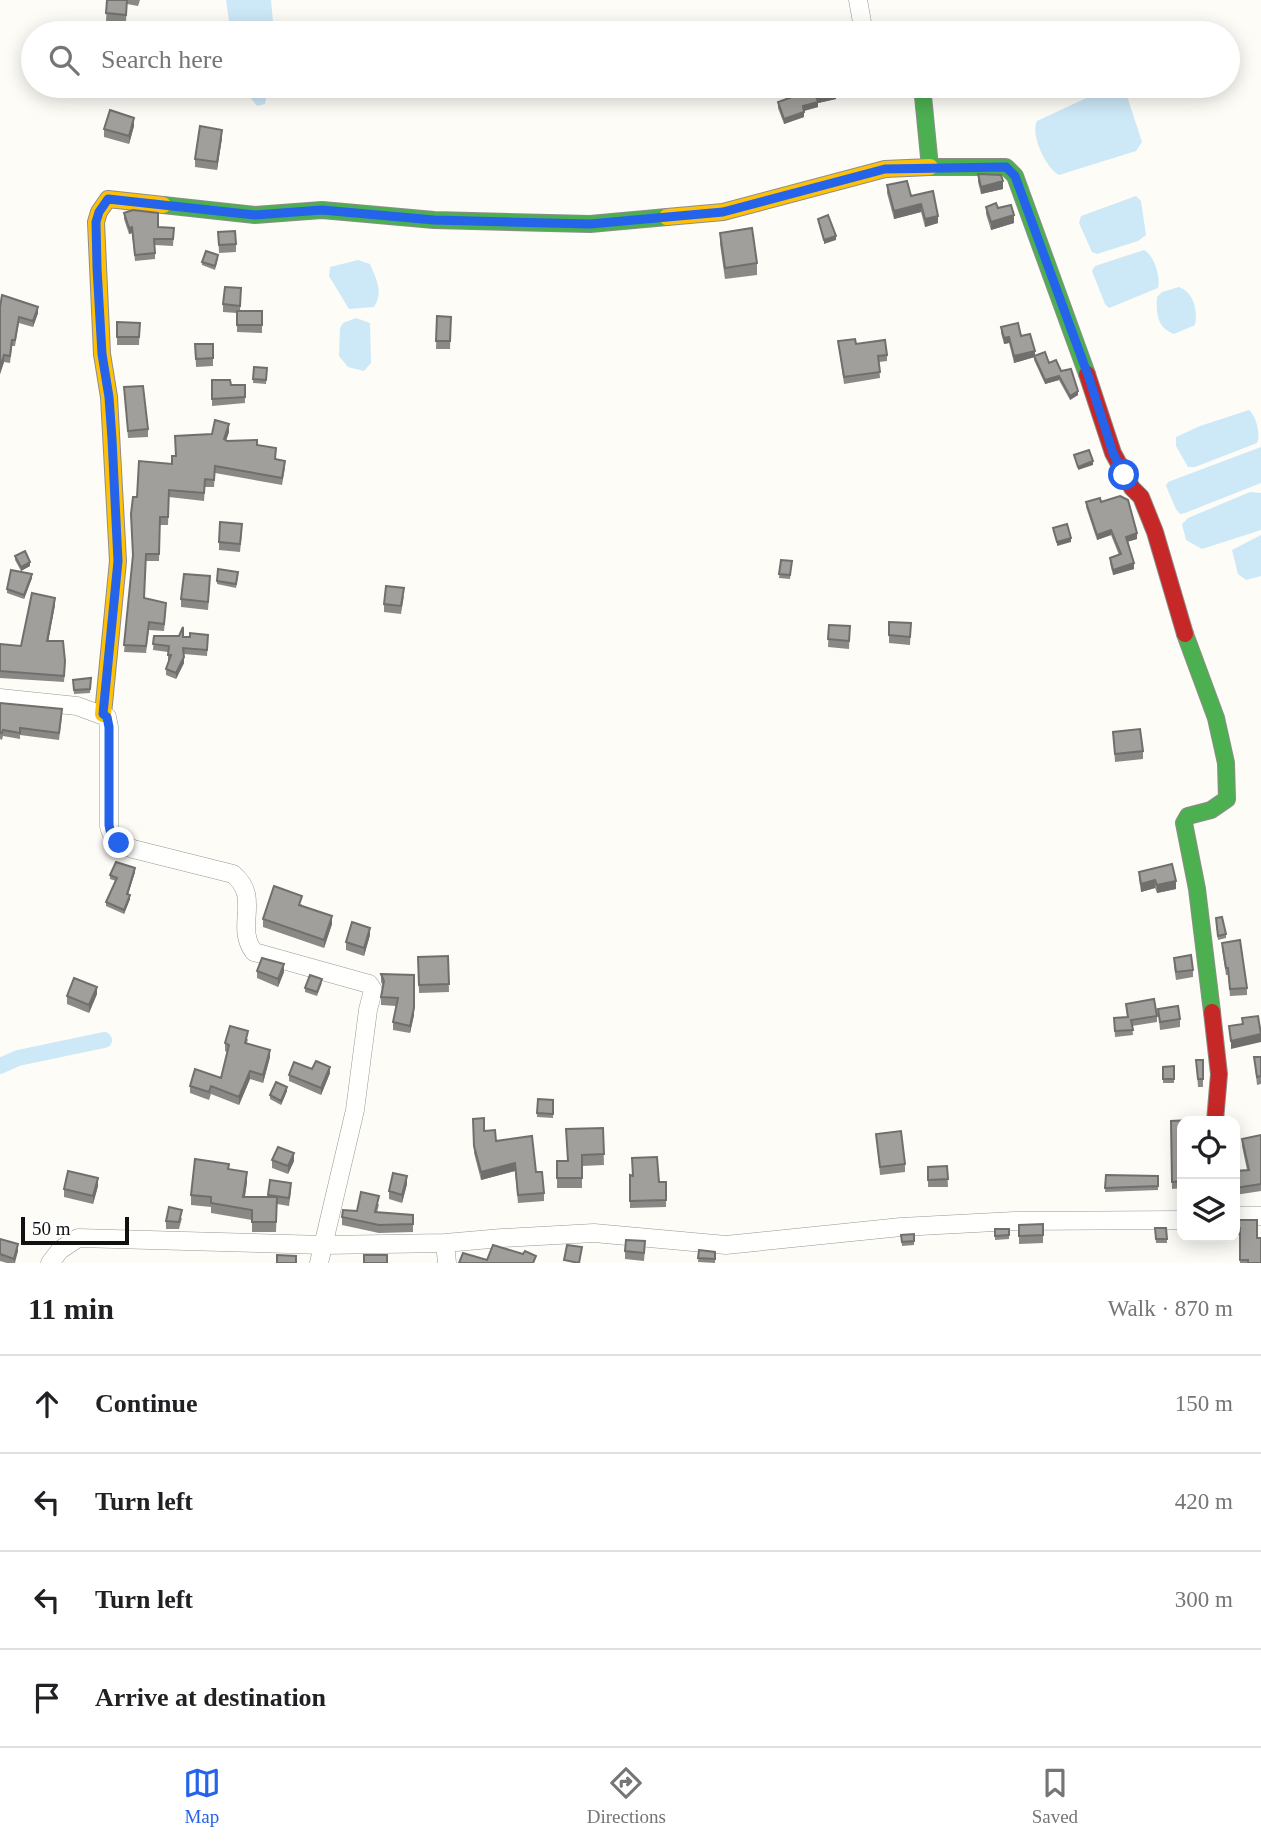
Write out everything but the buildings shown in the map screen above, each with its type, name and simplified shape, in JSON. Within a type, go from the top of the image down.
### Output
[{"type":"street","points":[[858,0],[862,21]]},
{"type":"street","points":[[923,98],[930,167]]},
{"type":"street","points":[[103,714],[118,561],[109,397],[102,354],[96,222],[108,199],[255,215],[322,210],[434,220],[590,224],[723,212],[885,169],[1006,167],[1015,176],[1089,378],[1113,453],[1132,488],[1141,497],[1155,532],[1179,617],[1216,718],[1226,763],[1227,799],[1211,810],[1188,816],[1184,823],[1197,890],[1219,1074],[1215,1116]]},
{"type":"street","points":[[0,698],[77,706],[107,717],[111,835],[119,843],[133,849],[233,874],[242,882],[247,900],[246,941],[254,952],[369,984],[373,990],[355,1110],[319,1263]]},
{"type":"street","points":[[1240,1216],[1261,1216]]},
{"type":"street","points":[[50,1263],[60,1250],[78,1238],[324,1245],[445,1243],[502,1237],[594,1233],[726,1245],[901,1227],[1014,1221],[1177,1220]]},
{"type":"street","points":[[445,1243],[447,1263]]},
{"type":"water","points":[[226,0],[271,0],[273,21],[229,21]]},
{"type":"water","points":[[251,98],[266,98],[265,104],[257,106]]},
{"type":"water","points":[[1086,98],[1128,98],[1142,142],[1136,151],[1059,175],[1049,166],[1040,151],[1035,127],[1037,121]]},
{"type":"water","points":[[1136,196],[1141,201],[1146,235],[1138,241],[1097,254],[1092,252],[1079,223],[1081,216]]},
{"type":"water","points":[[1144,250],[1151,256],[1156,267],[1158,288],[1109,308],[1092,271],[1095,266]]},
{"type":"water","points":[[358,260],[370,264],[378,286],[378,296],[374,307],[349,309],[329,276],[330,267]]},
{"type":"water","points":[[1179,287],[1191,298],[1196,320],[1195,325],[1174,334],[1161,324],[1157,297],[1162,292]]},
{"type":"water","points":[[356,318],[370,323],[371,363],[364,371],[348,367],[339,356],[340,328],[343,323]]},
{"type":"water","points":[[1249,410],[1257,425],[1257,443],[1195,467],[1188,467],[1176,446],[1176,437]]},
{"type":"water","points":[[1261,447],[1261,483],[1185,513],[1180,514],[1176,509],[1166,486],[1168,482]]},
{"type":"water","points":[[1250,492],[1261,493],[1261,530],[1202,549],[1186,540],[1182,524],[1188,518]]},
{"type":"water","points":[[1261,535],[1261,576],[1246,580],[1238,574],[1232,550]]},
{"type":"waterway","points":[[0,1066],[18,1058],[104,1040]]},
{"type":"traffic: fast","points":[[923,98],[930,167],[1006,167],[1015,176],[1087,374]]},
{"type":"traffic: fast","points":[[163,205],[255,215],[322,210],[434,220],[590,224],[667,217]]},
{"type":"traffic: fast","points":[[1185,634],[1216,718],[1226,763],[1227,799],[1211,810],[1188,816],[1184,823],[1197,889],[1212,1012]]},
{"type":"traffic: slow","points":[[667,217],[723,212],[885,169],[930,167]]},
{"type":"traffic: slow","points":[[103,714],[118,561],[109,397],[102,354],[96,222],[108,199],[163,205]]},
{"type":"traffic: jam","points":[[1087,374],[1113,453],[1132,488],[1141,497],[1155,532],[1185,634]]},
{"type":"traffic: jam","points":[[1212,1012],[1219,1074],[1215,1116]]},
{"type":"route","points":[[119,843],[111,835],[109,825],[109,727],[107,717],[103,714],[118,561],[109,397],[102,354],[97,268],[96,222],[108,199],[255,215],[322,210],[434,220],[590,224],[723,212],[885,169],[1006,167],[1015,176],[1089,378],[1113,453],[1124,475]]}]
